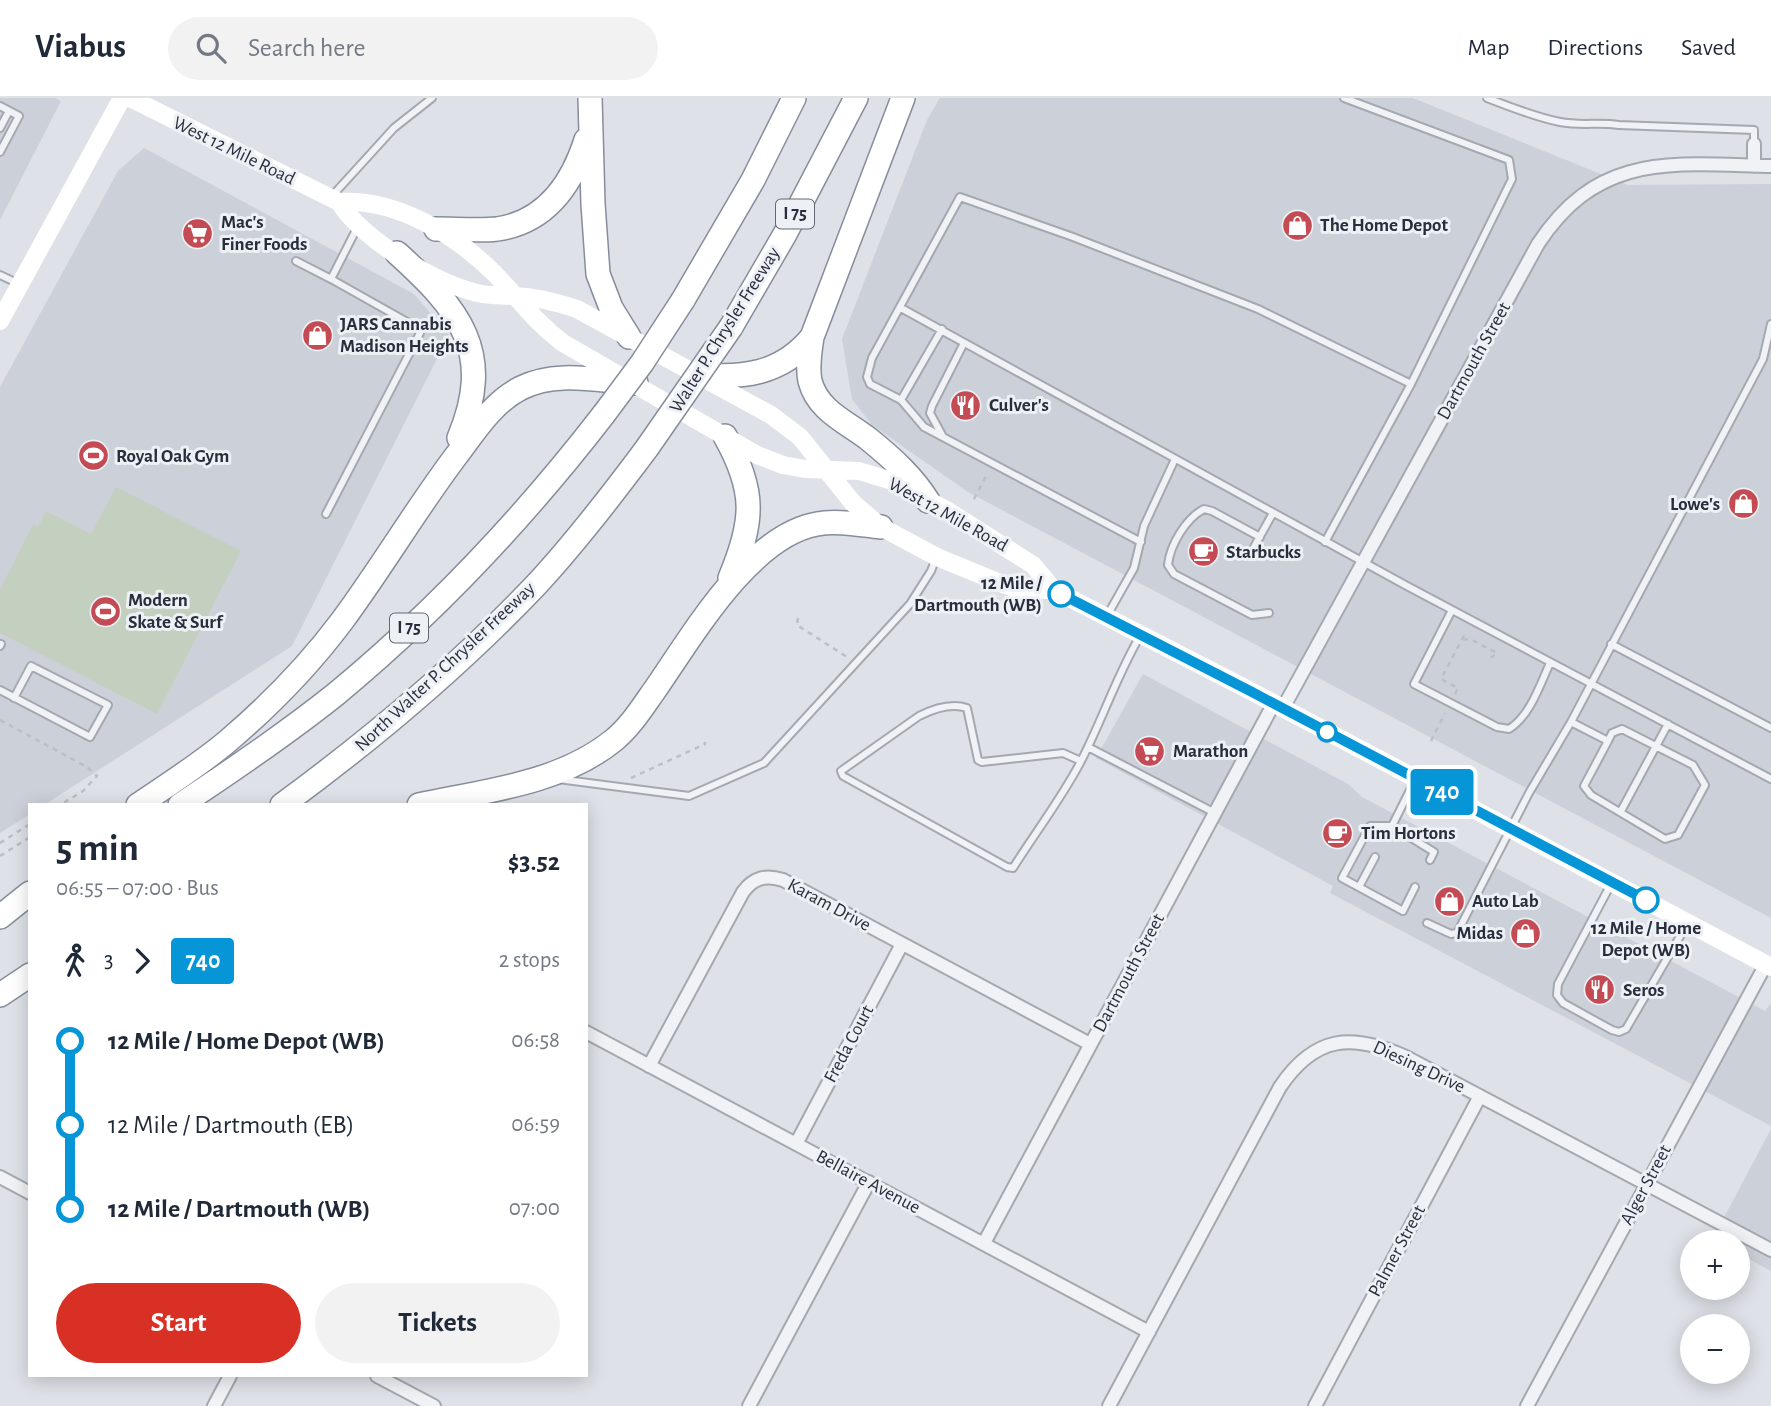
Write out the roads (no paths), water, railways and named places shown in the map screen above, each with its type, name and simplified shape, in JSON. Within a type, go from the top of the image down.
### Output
[{"type":"highway","name":"I 75","points":[[183,803],[304,719],[384,652],[499,536],[580,446],[642,363],[683,300],[753,180],[794,98]]},
{"type":"highway","name":"Walter P. Chrysler Freeway","points":[[647,448],[731,327],[785,234],[856,98]]},
{"type":"highway","points":[[903,98],[812,337],[810,379],[822,403],[899,464],[928,500]]},
{"type":"highway","points":[[436,229],[494,229],[524,222],[538,214],[558,196],[571,176],[584,145],[589,109]]},
{"type":"highway","points":[[589,109],[598,274],[611,307],[629,337]]},
{"type":"highway","points":[[397,253],[424,278],[457,317],[471,352],[475,379],[471,407],[446,468]]},
{"type":"highway","points":[[694,374],[719,377],[772,368],[799,352],[812,337]]},
{"type":"highway","points":[[141,803],[228,741],[296,676],[341,622],[446,468],[486,415],[521,388],[534,383],[565,377],[636,383]]},
{"type":"highway","points":[[723,594],[745,542],[749,518],[739,463],[725,436]]},
{"type":"highway","name":"North Walter P. Chrysler Freeway","points":[[285,803],[352,752],[500,622],[570,545],[647,448]]},
{"type":"highway","points":[[428,803],[552,775],[588,757],[614,740],[634,719],[723,594],[774,541],[796,530],[821,523],[881,527]]},
{"type":"highway","points":[[0,917],[28,895]]},
{"type":"highway","points":[[0,923],[28,904]]},
{"type":"highway","points":[[0,996],[28,976]]},
{"type":"highway","points":[[0,996],[28,984]]},
{"type":"main road","points":[[0,321],[122,98]]},
{"type":"main road","name":"West 12 Mile Road","points":[[130,98],[335,200],[382,205],[436,229],[477,257],[541,327],[563,343],[757,454],[783,465],[859,471],[892,481],[987,534],[1033,565],[1054,590],[1769,962]]},
{"type":"main road","name":"West 12 Mile Road","points":[[335,200],[358,226],[429,273],[459,288],[485,295],[548,299],[577,309],[771,415],[787,426],[853,503],[881,527],[937,557],[1020,590],[1054,590]]},
{"type":"street","points":[[1754,144],[1754,166]]},
{"type":"street","name":"Dartmouth Street","points":[[984,1243],[1215,813],[1363,562],[1538,244],[1566,207],[1608,179],[1644,167],[1686,164],[1771,166]]},
{"type":"street","name":"Karam Drive","points":[[649,1066],[743,892],[754,880],[773,877],[1090,1044]]},
{"type":"street","name":"Freda Court","points":[[796,1144],[902,944]]},
{"type":"street","name":"Alger Street","points":[[1527,1406],[1769,962]]},
{"type":"street","name":"Bellaire Avenue","points":[[588,1033],[1149,1332]]},
{"type":"street","name":"Diesing Drive","points":[[1109,1406],[1280,1087],[1296,1066],[1306,1058],[1319,1049],[1335,1044],[1350,1041],[1374,1043],[1406,1057],[1771,1250]]},
{"type":"street","name":"Palmer Street","points":[[1315,1406],[1480,1096]]},
{"type":"street","points":[[0,1177],[28,1192]]},
{"type":"street","points":[[749,1406],[869,1182]]},
{"type":"street","points":[[214,1406],[229,1377]]},
{"type":"street","points":[[379,1377],[434,1406]]},
{"type":"lane","points":[[335,200],[394,128],[432,98]]},
{"type":"lane","points":[[1325,542],[1411,384],[1512,179],[1509,160],[1344,98]]},
{"type":"lane","points":[[1487,98],[1559,122],[1754,130],[1754,144]]},
{"type":"lane","points":[[0,106],[19,116],[0,152]]},
{"type":"lane","points":[[0,128],[9,111]]},
{"type":"lane","points":[[1141,542],[925,427],[901,400],[870,384],[867,377],[872,358],[960,197],[1073,237],[1258,309],[1411,384]]},
{"type":"lane","points":[[331,279],[358,226]]},
{"type":"lane","points":[[296,261],[418,328],[419,333],[326,514]]},
{"type":"lane","points":[[0,275],[20,285]]},
{"type":"lane","points":[[901,308],[1325,542],[1771,779]]},
{"type":"lane","points":[[1427,923],[1451,934],[1457,933],[1763,359],[1771,324]]},
{"type":"lane","points":[[901,400],[942,329]]},
{"type":"lane","points":[[943,437],[930,413],[964,343]]},
{"type":"lane","points":[[1106,617],[1134,568],[1144,526],[1175,459]]},
{"type":"lane","points":[[1260,537],[1204,509],[1189,519],[1169,556],[1168,565],[1174,573],[1252,615],[1269,613]]},
{"type":"lane","points":[[1254,547],[1273,513]]},
{"type":"lane","points":[[542,777],[690,796],[764,763],[910,604],[937,557]]},
{"type":"lane","points":[[1452,610],[1414,684],[1497,727],[1509,729],[1517,724],[1525,712],[1550,663]]},
{"type":"lane","points":[[1081,761],[1063,753],[982,762],[978,760],[967,708],[954,706],[930,710],[919,716],[841,771],[843,776],[1013,868],[1081,761],[1124,663],[1141,635]]},
{"type":"lane","points":[[1611,644],[1771,728]]},
{"type":"lane","points":[[0,690],[14,698],[90,737],[108,705],[31,666],[14,698]]},
{"type":"lane","points":[[1571,722],[1608,741]]},
{"type":"lane","points":[[1621,811],[1668,724]]},
{"type":"lane","points":[[1622,729],[1656,746],[1693,765],[1705,785],[1678,835],[1665,839],[1591,795],[1584,786],[1612,733],[1622,729]]},
{"type":"lane","points":[[1088,747],[1215,813]]},
{"type":"lane","points":[[1387,835],[1415,778]]},
{"type":"lane","points":[[1415,887],[1402,911],[1342,878],[1370,826],[1392,826],[1434,852],[1430,860]]},
{"type":"lane","points":[[1359,887],[1375,857]]},
{"type":"lane","points":[[1612,882],[1556,989],[1563,1003],[1612,1030],[1619,1032],[1630,1024],[1688,922]]},
{"type":"place","name":"The Home Depot","points":[[1297,225]]},
{"type":"place","name":"Mac's Finer Foods","points":[[198,233]]},
{"type":"place","name":"JARS Cannabis Madison Heights","points":[[317,335]]},
{"type":"place","name":"Culver's","points":[[966,405]]},
{"type":"place","name":"Royal Oak Gym","points":[[93,456]]},
{"type":"place","name":"Lowe's","points":[[1743,504]]},
{"type":"place","name":"Starbucks","points":[[1203,552]]},
{"type":"place","name":"12 Mile / Dartmouth (WB)","points":[[1061,594]]},
{"type":"place","name":"Modern Skate & Surf","points":[[105,611]]},
{"type":"place","name":"Marathon","points":[[1150,751]]},
{"type":"place","name":"Tim Hortons","points":[[1338,833]]},
{"type":"place","name":"12 Mile / Home Depot (WB)","points":[[1646,900]]},
{"type":"place","name":"Auto Lab","points":[[1449,901]]},
{"type":"place","name":"Midas","points":[[1526,933]]},
{"type":"place","name":"Seros","points":[[1600,990]]}]
